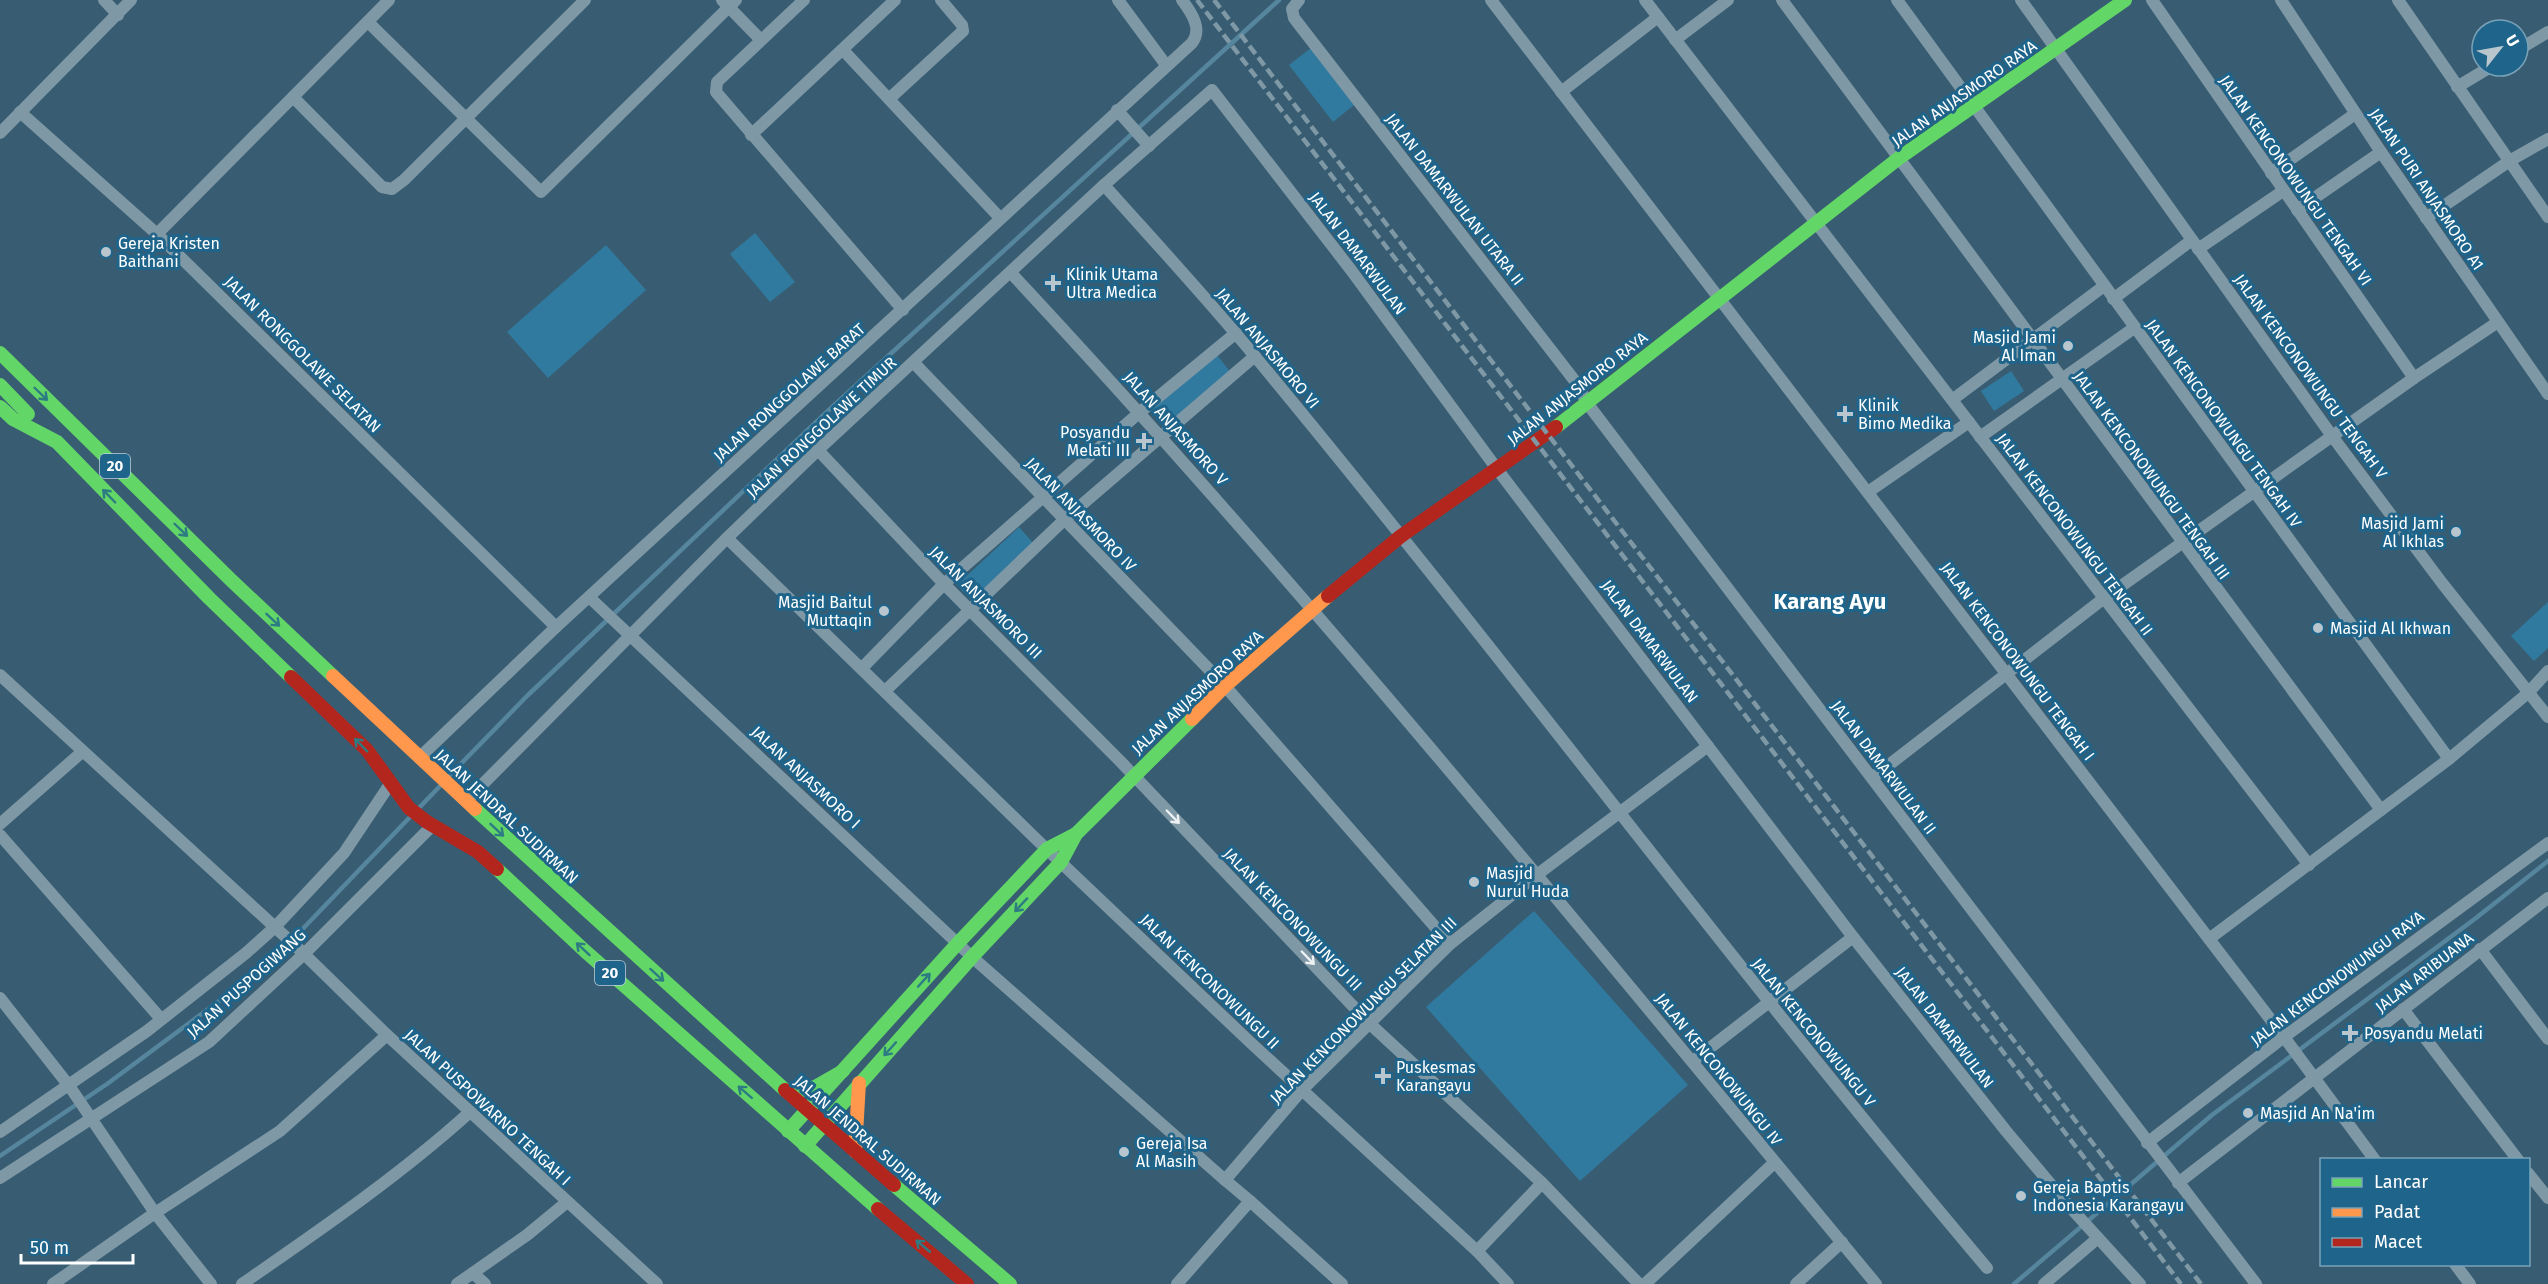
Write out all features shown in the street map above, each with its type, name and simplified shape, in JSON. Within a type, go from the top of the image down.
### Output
[{"type":"main road","name":"JALAN ANJASMORO RAYA","points":[[805,1146],[972,957],[1061,862],[1076,834],[1225,686],[1312,608],[1401,536],[1587,403],[1899,158],[2125,0]]},
{"type":"main road","name":"JALAN JENDRAL SUDIRMAN","points":[[0,353],[231,580],[454,790],[808,1110],[1010,1284]]},
{"type":"main road","name":"20","points":[[0,385],[209,598],[367,750],[409,808],[430,824],[478,852],[585,951],[788,1131],[967,1284]]},
{"type":"main road","name":"20","points":[[0,407],[13,419],[57,442]]},
{"type":"main road","name":"JALAN ANJASMORO RAYA","points":[[788,1131],[958,943],[1047,849],[1076,834]]},
{"type":"main road","points":[[789,1093],[815,1087],[843,1071]]},
{"type":"main road","points":[[855,1151],[859,1083]]},
{"type":"street","points":[[104,0],[118,15]]},
{"type":"street","points":[[0,132],[131,0]]},
{"type":"street","points":[[157,234],[389,0]]},
{"type":"street","points":[[293,97],[382,187],[387,189],[395,187],[585,0]]},
{"type":"street","points":[[804,0],[717,82],[715,87],[717,94],[903,310]]},
{"type":"street","points":[[751,135],[895,0]]},
{"type":"street","points":[[889,99],[963,31],[962,25],[941,0]]},
{"type":"street","points":[[1118,0],[1166,65]]},
{"type":"street","name":"JALAN RONGGOLAWE BARAT","points":[[423,759],[556,627],[592,601],[999,218],[1118,112],[1191,43],[1197,34],[1195,23],[1182,0]]},
{"type":"street","name":"JALAN DAMARWULAN UTARA II","points":[[1299,0],[1292,9],[1294,18],[1578,385],[1587,403]]},
{"type":"street","name":"JALAN KENCONOWUNGU TENGAH I","points":[[1491,0],[2006,672],[2373,1158]]},
{"type":"street","name":"JALAN KENCONOWUNGU TENGAH II","points":[[1646,0],[2309,865]]},
{"type":"street","points":[[1675,40],[1728,0]]},
{"type":"street","name":"JALAN KENCONOWUNGU TENGAH III","points":[[1782,0],[2381,810]]},
{"type":"street","name":"JALAN KENCONOWUNGU TENGAH IV","points":[[1897,0],[2449,759]]},
{"type":"street","name":"JALAN KENCONOWUNGU TENGAH V","points":[[2021,0],[2332,436],[2548,717]]},
{"type":"street","name":"JALAN KENCONOWUNGU TENGAH VI","points":[[2152,0],[2414,378]]},
{"type":"street","name":"JALAN PURI ANJASMORO A1","points":[[2281,0],[2355,114],[2548,394]]},
{"type":"street","points":[[2398,0],[2457,87],[2511,160],[2548,217]]},
{"type":"street","points":[[368,22],[537,190],[543,191],[729,2],[761,40]]},
{"type":"street","points":[[1561,92],[1658,17]]},
{"type":"street","points":[[2530,43],[2548,32]]},
{"type":"street","points":[[843,50],[999,218]]},
{"type":"street","points":[[2457,87],[2472,78]]},
{"type":"street","name":"JALAN RONGGOLAWE TIMUR","points":[[466,801],[626,632],[818,450],[1011,273],[1146,142],[1212,90]]},
{"type":"street","name":"JALAN DAMARWULAN","points":[[1212,90],[1351,270],[1497,469],[1852,937],[2070,1206],[2140,1284]]},
{"type":"street","name":"JALAN RONGGOLAWE SELATAN","points":[[20,112],[157,234],[556,627]]},
{"type":"street","points":[[1118,112],[1146,142]]},
{"type":"street","points":[[2271,173],[2355,114]]},
{"type":"street","points":[[2426,218],[2511,160],[2548,138]]},
{"type":"street","points":[[2297,210],[2381,152]]},
{"type":"street","name":"JALAN ANJASMORO VI","points":[[1104,185],[1255,356],[1620,812]]},
{"type":"street","points":[[2113,299],[2283,191]]},
{"type":"street","name":"JALAN ANJASMORO V","points":[[1011,273],[1140,412],[1312,608]]},
{"type":"street","points":[[1952,400],[2104,286]]},
{"type":"street","points":[[1872,778],[2103,599],[2414,378],[2498,322]]},
{"type":"street","points":[[1980,437],[2134,328]]},
{"type":"street","points":[[862,668],[944,584],[1041,497],[1236,333]]},
{"type":"street","points":[[885,691],[1064,520],[1255,356]]},
{"type":"street","name":"JALAN ANJASMORO IV","points":[[914,363],[1225,686]]},
{"type":"street","name":"JALAN DAMARWULAN II","points":[[1587,403],[2256,1284]]},
{"type":"street","points":[[1868,492],[1968,422]]},
{"type":"street","name":"JALAN ANJASMORO III","points":[[818,450],[944,584],[1133,775]]},
{"type":"street","name":"JALAN KENCONOWUNGU II","points":[[727,538],[1047,849],[1301,1090],[1477,1251],[1508,1284]]},
{"type":"street","name":"JALAN ANJASMORO I","points":[[592,601],[972,957],[1225,1179]]},
{"type":"street","points":[[1312,608],[1538,874]]},
{"type":"street","points":[[2209,939],[2449,759],[2528,693],[2548,671]]},
{"type":"street","name":"JALAN PUSPOWARNO TENGAH I","points":[[0,675],[277,929],[387,1035],[657,1284]]},
{"type":"street","points":[[1225,686],[1450,944]]},
{"type":"street","name":"JALAN KENCONOWUNGU SELATAN III","points":[[1225,1179],[1301,1090],[1450,944],[1538,874],[1708,746]]},
{"type":"street","points":[[0,824],[82,752]]},
{"type":"street","name":"JALAN KENCONOWUNGU III","points":[[1133,775],[1369,1023],[1542,1183],[1639,1284]]},
{"type":"street","name":"JALAN PUSPOGIWANG","points":[[0,1132],[70,1087],[277,929],[344,853],[393,788]]},
{"type":"street","name":"JALAN KENCONOWUNGU V","points":[[1620,812],[1768,1002],[1987,1268]]},
{"type":"street","name":"JALAN PUSPOGIWANG","points":[[0,1178],[88,1114],[208,1042],[302,953],[430,824]]},
{"type":"street","points":[[0,835],[161,1019]]},
{"type":"street","name":"JALAN KENCONOWUNGU RAYA","points":[[2151,1148],[2287,1041],[2548,843]]},
{"type":"street","name":"JALAN KENCONOWUNGU IV","points":[[1538,874],[1876,1284]]},
{"type":"street","name":"JALAN ARIBUANA","points":[[2178,1183],[2548,898]]},
{"type":"street","points":[[1693,1061],[1852,937]]},
{"type":"street","points":[[2480,949],[2548,1039]]},
{"type":"street","points":[[0,998],[70,1087],[155,1213],[211,1284]]},
{"type":"street","points":[[2403,1009],[2516,1158]]},
{"type":"street","points":[[53,1284],[155,1213],[280,1131],[387,1035]]},
{"type":"street","points":[[242,1284],[351,1208],[440,1139],[470,1112]]},
{"type":"street","points":[[1645,1284],[1774,1163]]},
{"type":"street","points":[[2530,1174],[2548,1198]]},
{"type":"street","points":[[1225,1179],[1342,1284]]},
{"type":"street","points":[[1477,1251],[1542,1183]]},
{"type":"street","points":[[458,1284],[567,1202]]},
{"type":"street","points":[[1177,1284],[1250,1202]]},
{"type":"street","points":[[2044,1284],[2096,1236]]},
{"type":"street","points":[[1796,1284],[1842,1242]]},
{"type":"street","points":[[2456,1266],[2470,1284]]},
{"type":"street","points":[[473,1273],[485,1284]]},
{"type":"shaded area","points":[[1311,48],[1354,105],[1333,122],[1289,65]]},
{"type":"shaded area","points":[[755,233],[795,282],[770,302],[730,254]]},
{"type":"shaded area","points":[[606,245],[646,290],[548,378],[507,332]]},
{"type":"shaded area","points":[[1217,355],[1231,373],[1167,427],[1153,409]]},
{"type":"shaded area","points":[[2011,371],[2024,391],[1994,411],[1981,391]]},
{"type":"shaded area","points":[[1019,527],[1034,544],[973,602],[957,585]]},
{"type":"shaded area","points":[[2548,602],[2548,648],[2534,661],[2511,636]]},
{"type":"shaded area","points":[[1534,911],[1688,1085],[1580,1181],[1426,1007]]},
{"type":"waterway","points":[[449,776],[527,696],[830,409],[1279,0]]},
{"type":"waterway","points":[[418,809],[441,785]]},
{"type":"waterway","points":[[0,1156],[107,1084],[269,964],[410,817]]},
{"type":"waterway","points":[[2014,1284],[2212,1115],[2476,918],[2548,861]]},
{"type":"railway","points":[[1197,0],[2181,1284]]},
{"type":"railway","points":[[1214,0],[2201,1284]]},
{"type":"traffic: fast","points":[[1556,427],[1899,158],[2125,0]]},
{"type":"traffic: fast","points":[[0,353],[231,580],[333,676]]},
{"type":"traffic: fast","points":[[0,385],[28,414]]},
{"type":"traffic: fast","points":[[0,407],[13,419],[57,442],[209,598],[291,677]]},
{"type":"traffic: fast","points":[[805,1146],[972,957],[1061,862],[1076,834],[1192,719]]},
{"type":"traffic: fast","points":[[475,809],[785,1090]]},
{"type":"traffic: fast","points":[[788,1131],[958,943],[1047,849],[1076,834]]},
{"type":"traffic: fast","points":[[497,869],[585,951],[878,1209]]},
{"type":"traffic: fast","points":[[789,1093],[815,1087],[843,1071]]},
{"type":"traffic: fast","points":[[894,1185],[1010,1284]]},
{"type":"traffic: slow","points":[[1192,719],[1225,686],[1328,596]]},
{"type":"traffic: slow","points":[[333,676],[475,809]]},
{"type":"traffic: slow","points":[[855,1151],[859,1083]]},
{"type":"traffic: jam","points":[[1328,596],[1401,536],[1556,427]]},
{"type":"traffic: jam","points":[[291,677],[367,750],[409,808],[427,822],[478,852],[497,869]]},
{"type":"traffic: jam","points":[[785,1090],[894,1185]]},
{"type":"traffic: jam","points":[[878,1209],[967,1284]]},
{"type":"place","name":"Gereja Kristen Baithani","points":[[106,252]]},
{"type":"place","name":"Klinik Utama Ultra Medica","points":[[1053,283]]},
{"type":"place","name":"Masjid Jami Al Iman","points":[[2068,346]]},
{"type":"place","name":"Klinik Bimo Medika","points":[[1845,414]]},
{"type":"place","name":"Posyandu Melati III","points":[[1144,441]]},
{"type":"place","name":"Masjid Jami Al Ikhlas","points":[[2456,532]]},
{"type":"place","name":"Masjid Baitul Muttaqin","points":[[884,611]]},
{"type":"place","name":"Masjid Al Ikhwan","points":[[2318,628]]},
{"type":"place","name":"Masjid Nurul Huda","points":[[1474,882]]},
{"type":"place","name":"Posyandu Melati","points":[[2350,1033]]},
{"type":"place","name":"Puskesmas Karangayu","points":[[1383,1076]]},
{"type":"place","name":"Masjid An Na'im","points":[[2248,1113]]},
{"type":"place","name":"Gereja Isa Al Masih","points":[[1124,1152]]},
{"type":"place","name":"Gereja Baptis Indonesia Karangayu","points":[[2021,1196]]},
{"type":"district","name":"Karang Ayu","points":[[1830,601]]}]
